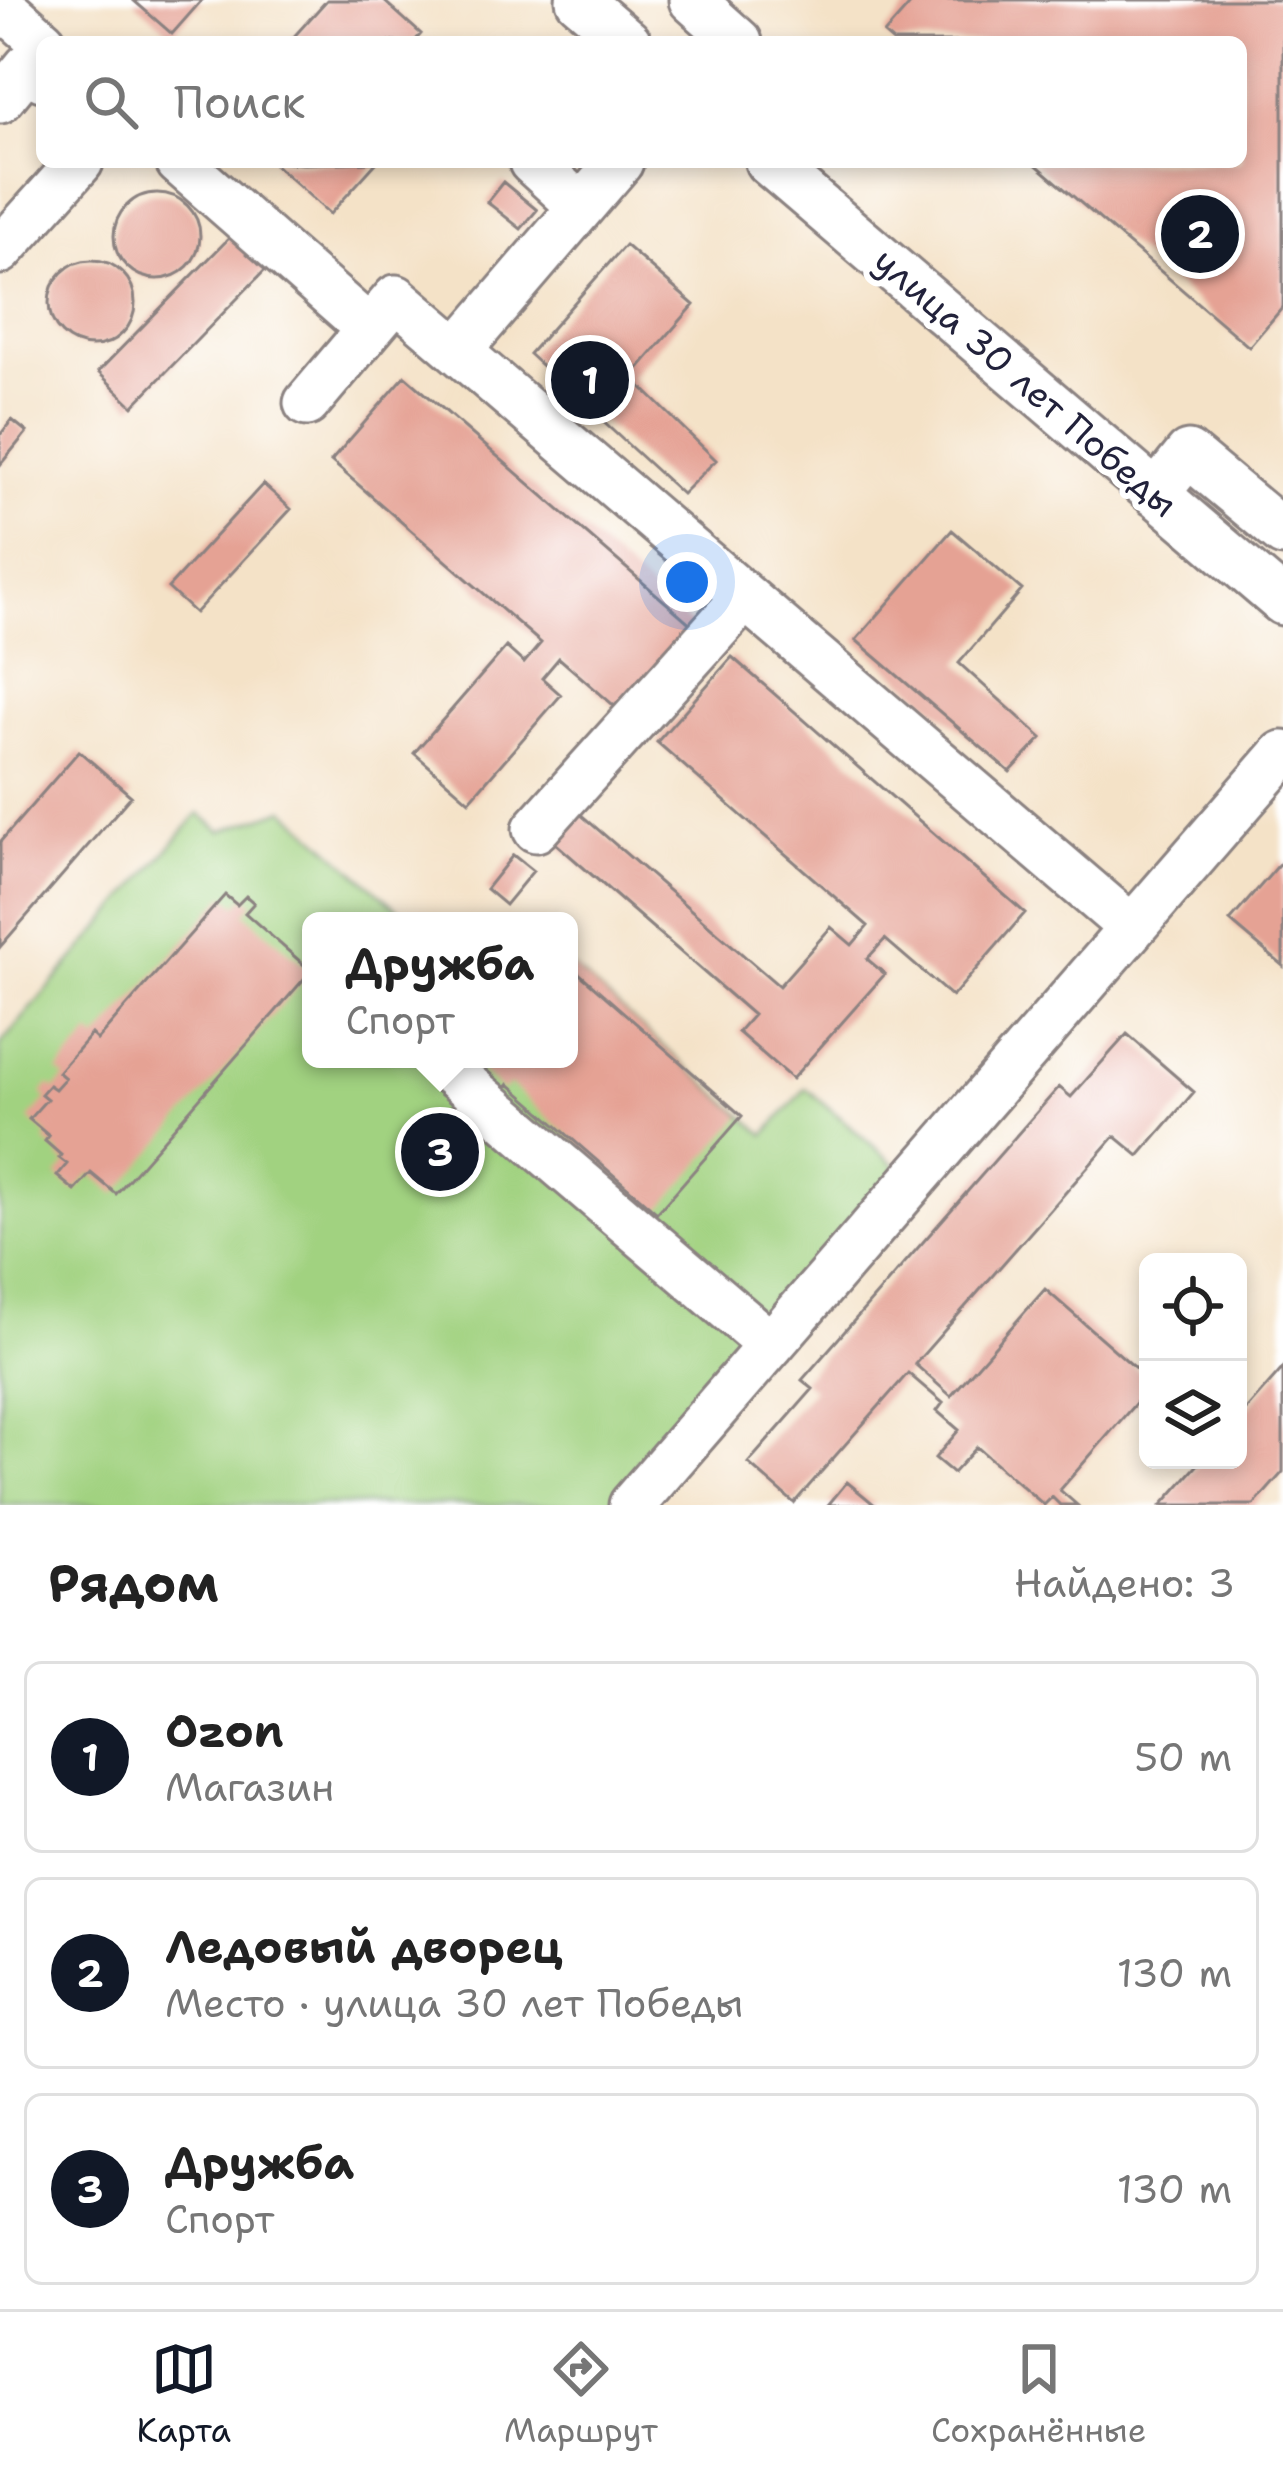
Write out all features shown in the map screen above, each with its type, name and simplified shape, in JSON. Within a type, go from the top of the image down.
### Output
[{"type":"street","points":[[579,0],[621,36]]},
{"type":"street","points":[[692,0],[732,36]]},
{"type":"street","points":[[0,4],[36,36]]},
{"type":"street","points":[[0,100],[28,66],[36,73]]},
{"type":"street","points":[[0,251],[75,168]]},
{"type":"street","points":[[186,168],[369,329]]},
{"type":"street","points":[[539,168],[580,206]]},
{"type":"street","points":[[458,351],[615,168]]},
{"type":"street","name":"улица 30 лет Победы","points":[[776,168],[1283,602]]},
{"type":"street","points":[[307,403],[395,298],[1132,928]]},
{"type":"street","points":[[1156,494],[1188,454],[1283,532]]},
{"type":"street","points":[[536,829],[745,597]]},
{"type":"street","points":[[632,1505],[1283,754]]},
{"type":"street","points":[[447,1068],[771,1345]]},
{"type":"green space","points":[[285,809],[401,912],[302,912],[302,1068],[578,1068],[578,972],[765,1135],[806,1088],[899,1168],[611,1505],[0,1505],[0,1045],[199,813],[221,831]]},
{"type":"building","points":[[133,0],[202,0],[172,34]]},
{"type":"building","points":[[327,0],[383,0],[421,34],[419,36],[294,36]]},
{"type":"building","points":[[914,0],[1283,0],[1283,307],[1249,347],[1040,168],[1247,168],[1247,36],[884,34]]},
{"type":"building","points":[[279,168],[372,168],[330,214]]},
{"type":"building","points":[[503,182],[537,210],[521,229],[487,202]]},
{"type":"building","points":[[157,193],[188,205],[200,236],[188,267],[157,279],[126,267],[114,236],[126,205]]},
{"type":"building","points":[[233,234],[268,267],[133,406],[98,372]]},
{"type":"building","points":[[625,245],[694,305],[631,377],[716,460],[682,494],[529,354]]},
{"type":"building","points":[[92,260],[123,272],[135,303],[123,334],[92,346],[61,334],[49,303],[61,272]]},
{"type":"building","points":[[405,376],[701,633],[627,717],[559,658],[542,678],[561,695],[469,801],[414,753],[506,647],[524,663],[541,643],[331,461]]},
{"type":"building","points":[[12,420],[27,432],[0,465],[0,435]]},
{"type":"building","points":[[263,484],[291,509],[195,613],[168,588]]},
{"type":"building","points":[[952,530],[1022,590],[959,663],[1042,738],[1010,772],[856,640]]},
{"type":"building","points":[[732,657],[1025,913],[952,997],[885,939],[867,959],[885,974],[792,1079],[738,1032],[753,1015],[546,835],[571,806],[779,986],[831,927],[852,945],[868,926],[657,742]]},
{"type":"building","points":[[79,751],[131,796],[0,947],[0,842]]},
{"type":"building","points":[[513,855],[533,871],[505,905],[486,889]]},
{"type":"building","points":[[1283,860],[1283,966],[1230,921]]},
{"type":"building","points":[[225,895],[237,905],[246,896],[254,903],[245,913],[302,963],[302,981],[116,1194],[91,1173],[75,1191],[57,1176],[67,1164],[45,1141],[49,1136],[29,1119],[47,1099],[41,1094],[49,1085],[55,1089],[65,1078],[58,1072],[91,1034],[97,1040]]},
{"type":"building","points":[[578,972],[742,1116],[657,1213],[509,1084],[503,1091],[481,1072],[485,1068],[578,1068]]},
{"type":"building","points":[[1127,1034],[1194,1092],[1139,1156],[1115,1136],[915,1364],[951,1396],[1045,1289],[1139,1371],[1139,1399],[1060,1490],[1077,1505],[1060,1505],[1052,1497],[1044,1505],[977,1447],[953,1473],[935,1458],[959,1430],[937,1411],[943,1403],[908,1373],[794,1503],[748,1463],[813,1389],[802,1380],[1059,1087],[1071,1097]]},
{"type":"building","points":[[1283,1368],[1283,1472],[1254,1505],[1162,1505],[1194,1469],[1247,1469],[1247,1409]]},
{"type":"building","points":[[847,1482],[875,1505],[828,1505]]},
{"type":"place","name":"Ледовый дворец","points":[[1200,234]]},
{"type":"place","name":"Ozon","points":[[590,380]]},
{"type":"place","name":"Дружба","points":[[440,1152]]}]
